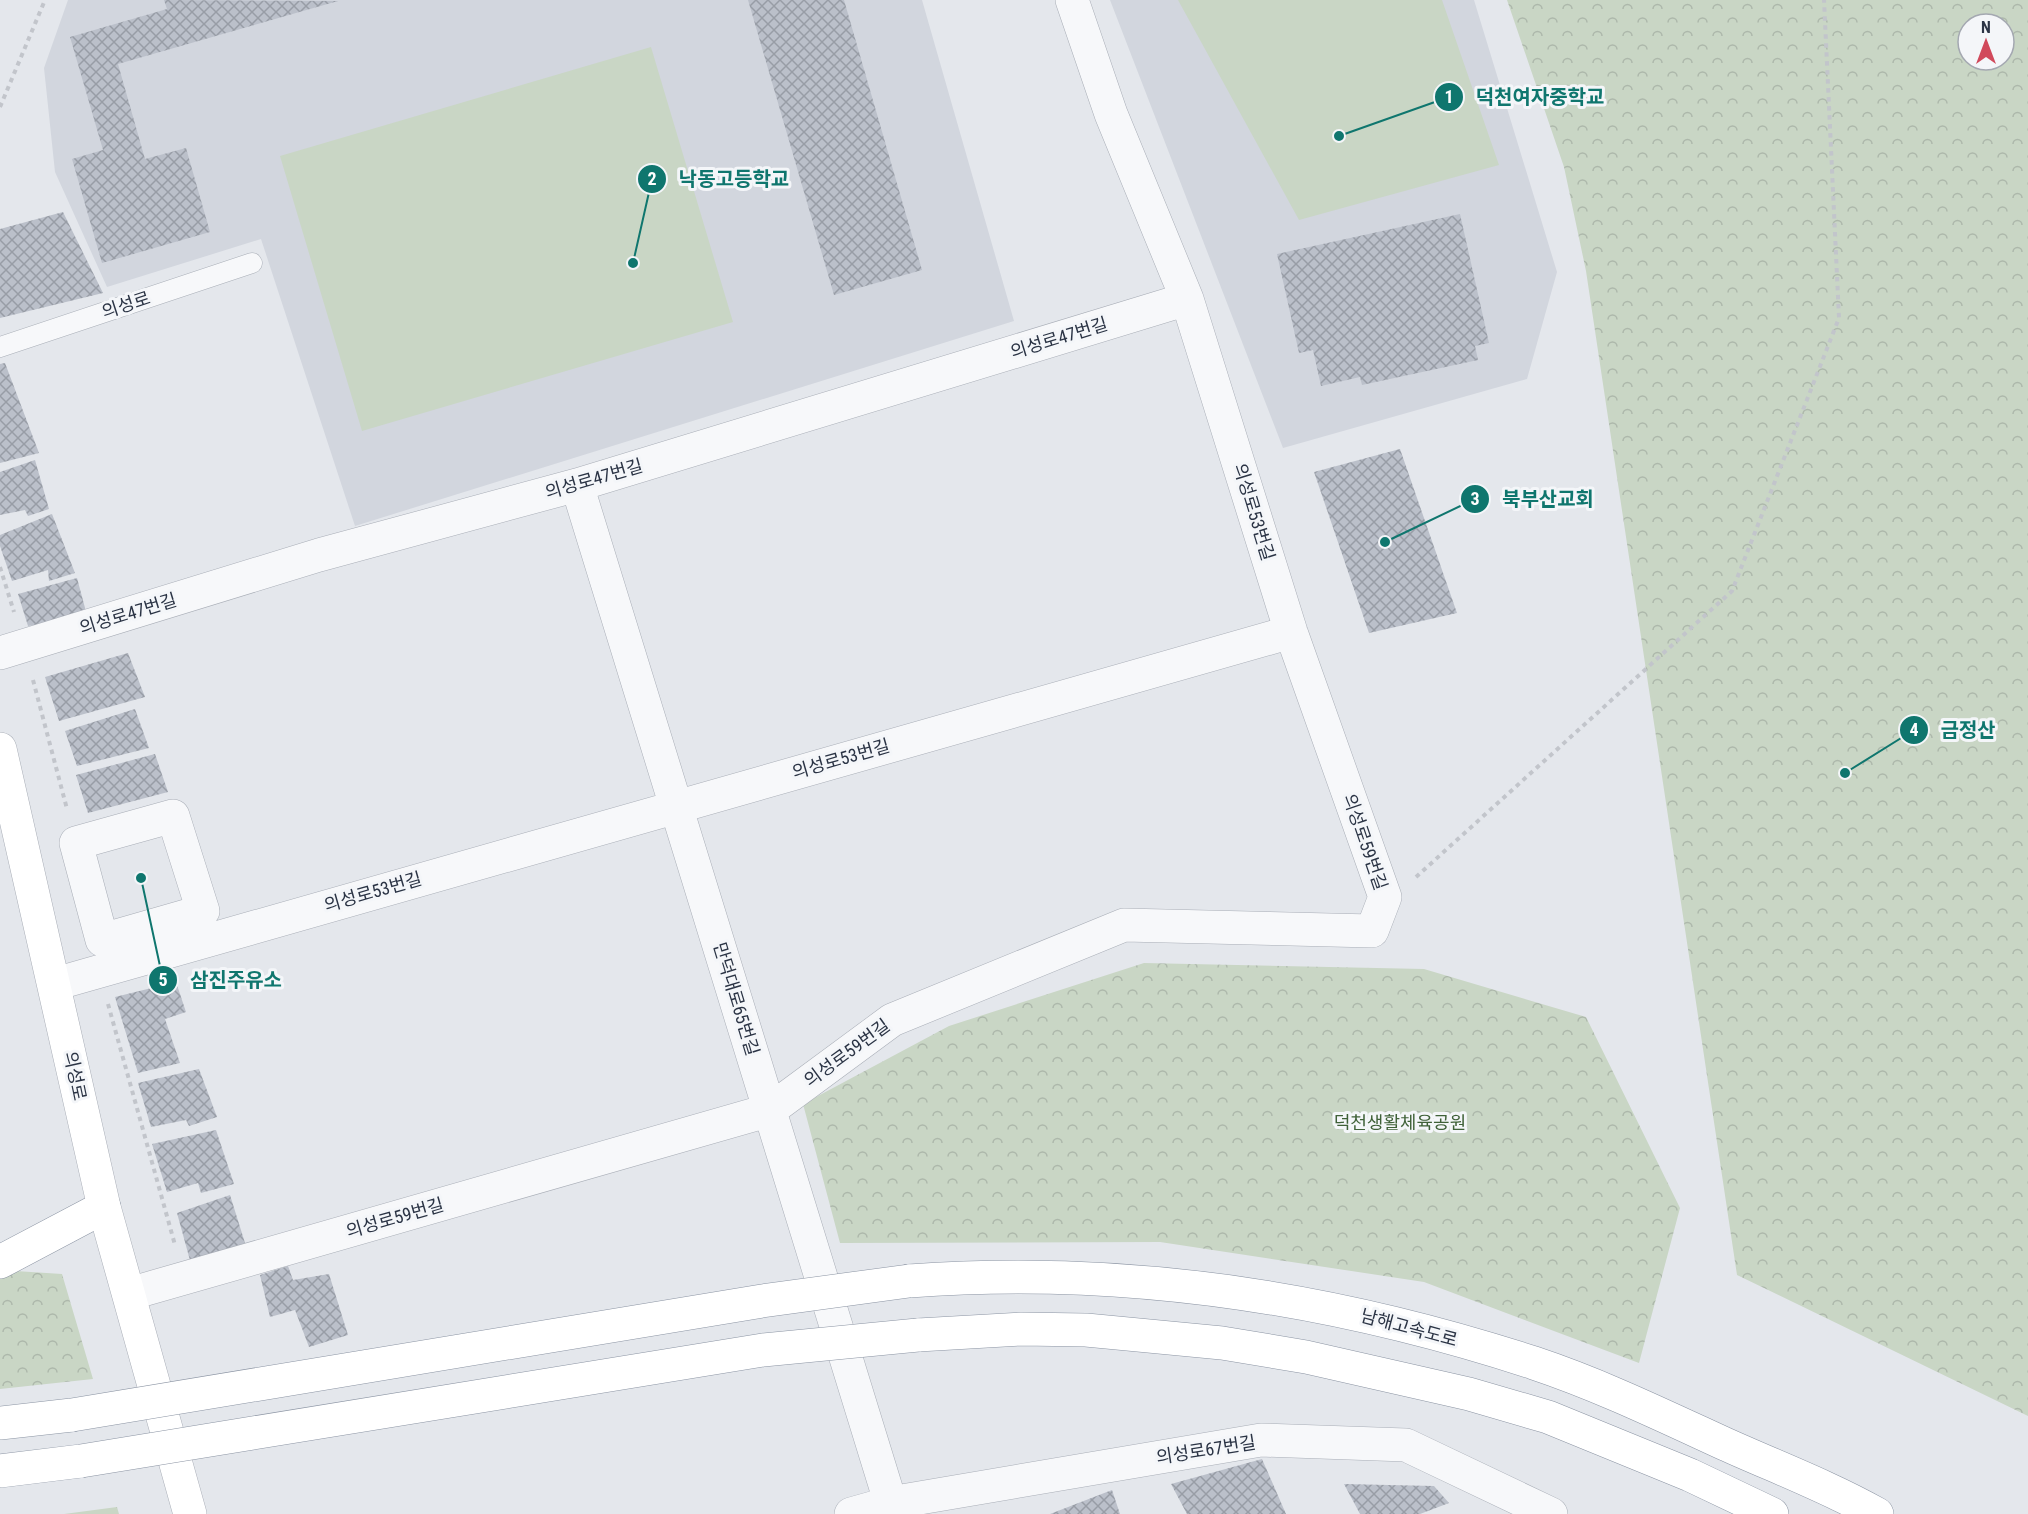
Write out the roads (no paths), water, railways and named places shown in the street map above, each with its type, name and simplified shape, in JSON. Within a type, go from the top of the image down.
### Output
[{"type":"main road","name":"의성로","points":[[0,750],[104,1207],[190,1514]]},
{"type":"main road","points":[[0,1262],[104,1207]]},
{"type":"main road","name":"남해고속도로","points":[[0,1423],[72,1415],[762,1301],[909,1281],[1010,1277],[1174,1284],[1312,1304],[1375,1318],[1534,1363],[1608,1391],[1877,1514]]},
{"type":"main road","points":[[0,1471],[81,1461],[763,1350],[918,1335],[1021,1329],[1086,1330],[1200,1341],[1306,1357],[1469,1394],[1548,1418],[1690,1475],[1772,1514]]},
{"type":"main road","name":"의성로","points":[[159,1400],[173,1514]]},
{"type":"street","name":"의성로53번길","points":[[55,984],[1291,632],[1187,299],[1111,114],[1072,0]]},
{"type":"street","name":"의성로47번길","points":[[12,649],[319,555],[578,485],[1187,299]]},
{"type":"street","name":"만덕대로65번길","points":[[578,485],[892,1509]]},
{"type":"street","name":"의성로59번길","points":[[129,1294],[770,1110],[892,1020],[1124,925],[1372,931],[1385,897],[1291,632]]},
{"type":"street","name":"의성로67번길","points":[[851,1514],[892,1509],[1261,1440],[1406,1445],[1551,1514]]},
{"type":"lane","name":"의성로","points":[[0,347],[252,263]]},
{"type":"place","name":"덕천여자중학교","points":[[1339,136]]},
{"type":"place","name":"낙동고등학교","points":[[633,263]]},
{"type":"place","name":"북부산교회","points":[[1385,542]]},
{"type":"place","name":"금정산","points":[[1845,773]]},
{"type":"place","name":"삼진주유소","points":[[141,878]]},
{"type":"park label","name":"덕천생활체육공원","points":[[1400,1123]]}]
